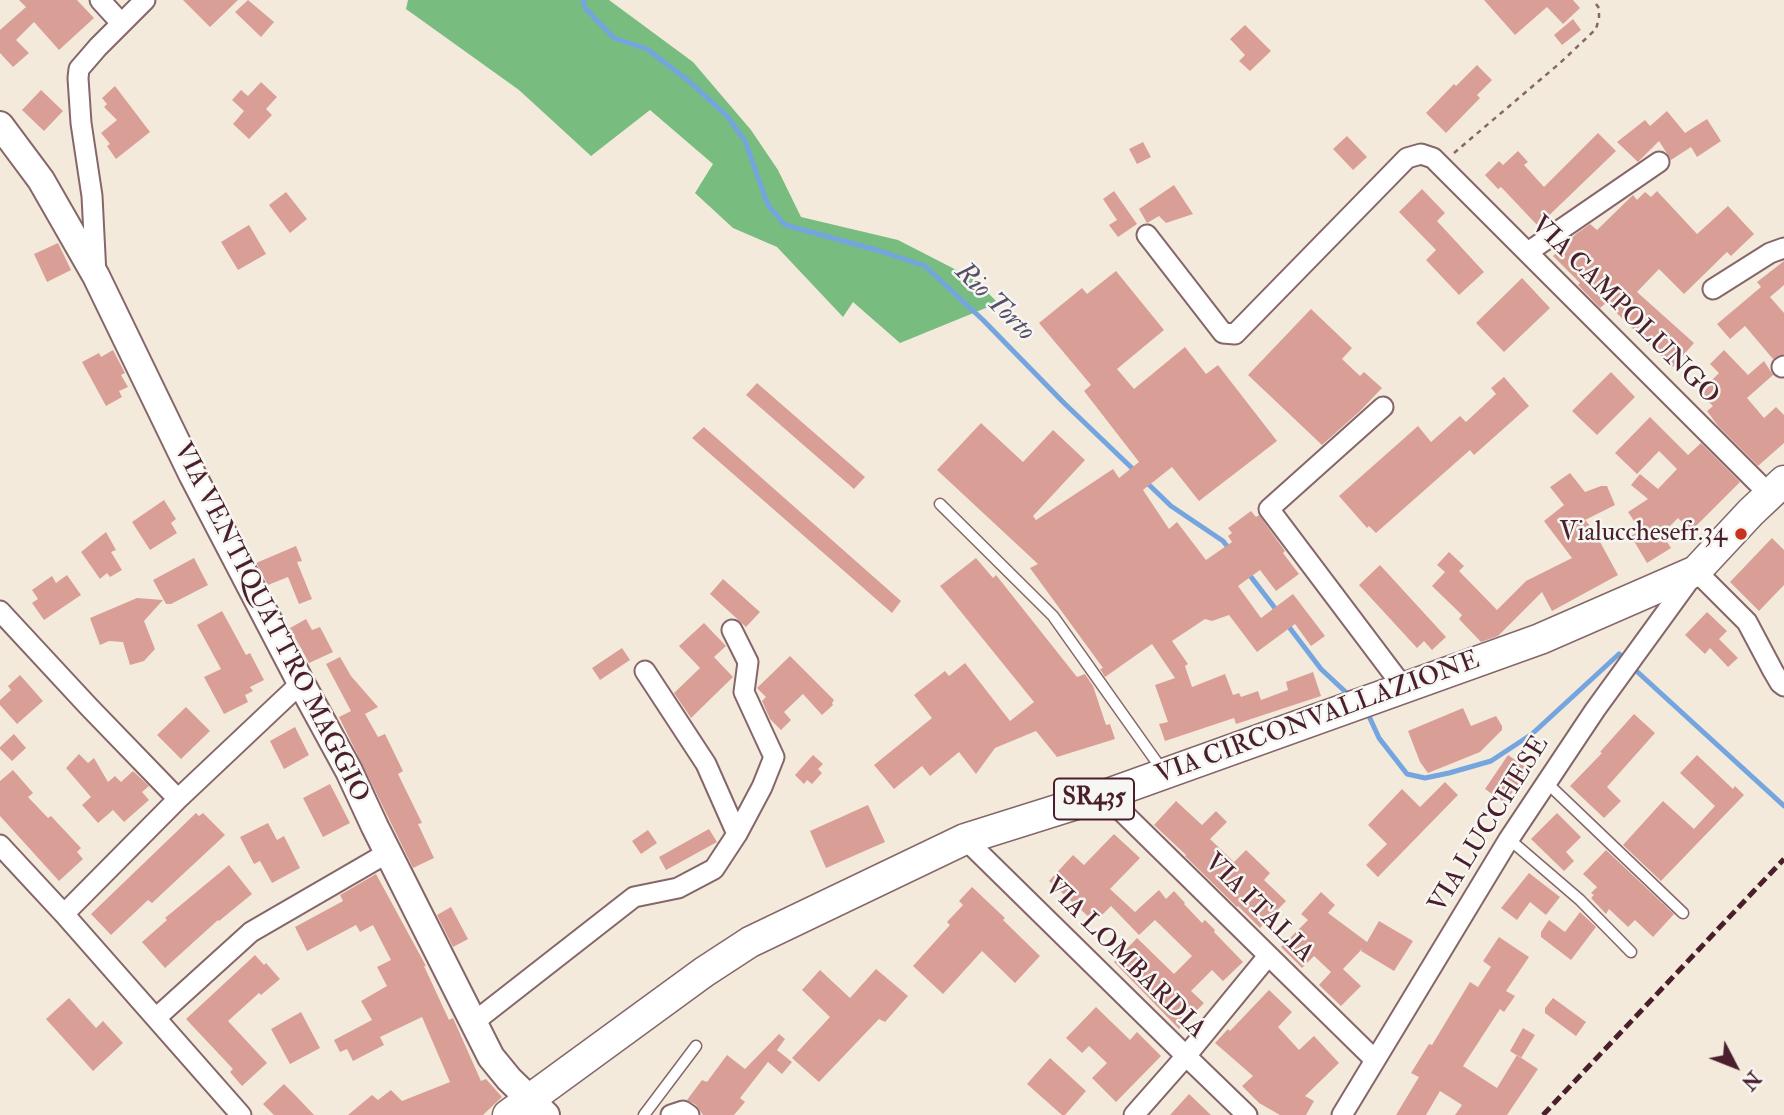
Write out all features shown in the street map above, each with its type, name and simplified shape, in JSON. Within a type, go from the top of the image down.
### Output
[{"type":"main road","name":"SR435","points":[[1696,572],[1777,488]]},
{"type":"main road","name":"VIA CIRCONVALLAZIONE","points":[[528,1110],[704,972],[750,942],[965,839],[1105,795],[1540,639],[1696,572]]},
{"type":"street","points":[[100,0],[121,23]]},
{"type":"street","points":[[96,276],[92,196],[81,123],[79,69],[145,0]]},
{"type":"street","name":"VIA VENTIQUATTRO MAGGIO","points":[[0,125],[41,180],[96,276],[192,474],[349,771],[491,1057],[509,1079],[528,1110]]},
{"type":"street","points":[[1147,234],[1223,333],[1235,334],[1407,158],[1421,154],[1433,158],[1440,165]]},
{"type":"street","points":[[1528,252],[1659,162]]},
{"type":"street","name":"VIA CAMPOLUNGO","points":[[1440,165],[1777,488]]},
{"type":"street","points":[[1713,289],[1770,253],[1784,248]]},
{"type":"street","points":[[1383,407],[1269,509],[1404,688]]},
{"type":"street","points":[[1696,572],[1747,622],[1784,686]]},
{"type":"street","name":"VIA LUCCHESE","points":[[1342,1115],[1546,782],[1696,572]]},
{"type":"street","points":[[0,611],[178,799]]},
{"type":"street","points":[[474,1023],[634,897],[678,888],[714,869],[737,834],[762,787],[774,757],[744,692],[748,662],[732,630]]},
{"type":"street","points":[[645,671],[706,764],[737,834]]},
{"type":"street","points":[[64,915],[178,799],[301,682]]},
{"type":"street","name":"VIA ITALIA","points":[[1105,795],[1375,1060]]},
{"type":"street","name":"VIA LOMBARDIA","points":[[965,839],[1247,1115]]},
{"type":"street","points":[[0,845],[241,1115]]},
{"type":"street","points":[[156,1018],[251,932],[389,852]]},
{"type":"street","points":[[1134,1115],[1268,956]]},
{"type":"street","points":[[671,1115],[683,1111],[689,1115]]},
{"type":"lane","points":[[940,503],[1053,616],[1165,774]]},
{"type":"lane","points":[[1546,782],[1683,913]]},
{"type":"lane","points":[[1509,839],[1580,900],[1631,952]]},
{"type":"lane","points":[[644,1115],[696,1046]]},
{"type":"path","points":[[1440,165],[1596,29],[1600,18],[1599,8],[1594,0]]},
{"type":"green space","points":[[408,0],[609,0],[693,62],[751,130],[778,170],[801,217],[898,240],[974,279],[998,303],[900,343],[853,302],[843,317],[777,247],[733,228],[695,193],[713,164],[650,110],[591,156],[519,90],[406,9]]},
{"type":"building","points":[[19,0],[77,0],[94,18],[59,50],[34,22],[16,40],[29,53],[13,67],[0,53],[0,30],[26,7]]},
{"type":"building","points":[[183,0],[238,0],[210,27]]},
{"type":"building","points":[[248,0],[274,22],[261,37],[235,12]]},
{"type":"building","points":[[1484,0],[1573,0],[1580,8],[1563,24],[1547,7],[1515,35]]},
{"type":"building","points":[[1573,19],[1581,30],[1562,45],[1554,35]]},
{"type":"building","points":[[1245,25],[1271,51],[1250,71],[1239,61],[1245,55],[1230,39]]},
{"type":"building","points":[[1477,65],[1492,80],[1477,95],[1480,98],[1446,133],[1426,113]]},
{"type":"building","points":[[261,82],[277,97],[266,109],[272,115],[249,139],[233,124],[244,111],[232,100],[241,90],[248,96]]},
{"type":"building","points":[[115,86],[150,132],[116,159],[107,146],[110,144],[101,133],[117,120],[104,107],[107,104],[102,98]]},
{"type":"building","points":[[41,90],[63,111],[44,131],[22,110]]},
{"type":"building","points":[[1667,111],[1685,133],[1707,119],[1721,141],[1697,157],[1691,147],[1671,160],[1659,141],[1638,162],[1617,142],[1645,120],[1650,126]]},
{"type":"building","points":[[1598,133],[1616,151],[1538,226],[1501,187],[1498,189],[1485,175],[1499,161],[1503,165],[1518,151],[1528,162],[1524,165],[1544,187]]},
{"type":"building","points":[[1347,136],[1367,157],[1353,170],[1333,149]]},
{"type":"building","points":[[1143,142],[1151,157],[1137,164],[1129,149]]},
{"type":"building","points":[[1174,185],[1193,214],[1166,223],[1159,216],[1147,223],[1139,209]]},
{"type":"building","points":[[1422,189],[1445,213],[1437,221],[1484,272],[1459,295],[1426,260],[1436,250],[1399,212]]},
{"type":"building","points":[[1114,191],[1137,224],[1118,237],[1109,225],[1117,220],[1103,199]]},
{"type":"building","points":[[1657,191],[1697,234],[1728,206],[1754,234],[1731,256],[1727,252],[1684,294],[1659,269],[1637,292],[1694,343],[1673,367],[1606,303],[1600,308],[1553,256],[1590,224],[1597,230],[1633,195],[1637,200],[1645,192],[1651,197]]},
{"type":"building","points":[[286,192],[307,219],[290,233],[269,205]]},
{"type":"building","points":[[249,225],[266,254],[238,270],[221,242]]},
{"type":"building","points":[[58,243],[71,270],[47,282],[34,254]]},
{"type":"building","points":[[1784,261],[1784,285],[1770,297],[1784,313],[1784,354],[1773,359],[1745,326],[1730,339],[1717,324],[1761,287],[1757,282]]},
{"type":"building","points":[[1116,271],[1164,330],[1117,369],[1134,389],[1185,347],[1206,374],[1218,365],[1277,441],[1199,501],[1172,467],[1143,490],[1169,529],[1177,522],[1206,560],[1232,542],[1228,536],[1232,533],[1228,528],[1251,511],[1256,517],[1259,515],[1299,574],[1276,591],[1260,570],[1238,586],[1261,618],[1293,594],[1325,636],[1311,646],[1295,624],[1257,652],[1229,615],[1212,621],[1205,619],[1172,641],[1188,664],[1185,666],[1192,687],[1225,674],[1233,695],[1239,693],[1241,697],[1258,691],[1261,700],[1288,690],[1286,682],[1313,672],[1321,696],[1236,724],[1234,718],[1165,741],[1159,724],[1168,722],[1155,685],[1175,678],[1152,644],[1105,677],[1100,669],[1103,668],[1030,568],[1038,564],[937,470],[981,423],[1023,462],[1053,430],[1085,460],[1033,516],[1036,520],[1113,469],[1119,478],[1139,462],[1084,391],[1091,385],[1039,323],[1082,288],[1087,294]]},
{"type":"building","points":[[1522,278],[1550,308],[1504,352],[1476,323]]},
{"type":"building","points":[[1311,309],[1352,348],[1342,359],[1360,376],[1364,372],[1382,388],[1322,445],[1248,375]]},
{"type":"building","points":[[113,350],[125,373],[121,375],[128,387],[119,391],[122,397],[106,406],[82,362],[99,353],[101,357]]},
{"type":"building","points":[[1724,350],[1748,375],[1764,361],[1773,375],[1747,398],[1764,418],[1776,407],[1784,415],[1784,443],[1758,466],[1718,426],[1707,411],[1713,406],[1699,393],[1719,373],[1710,364]]},
{"type":"building","points":[[1611,372],[1635,397],[1597,435],[1572,411]]},
{"type":"building","points":[[1504,377],[1529,406],[1474,455],[1470,450],[1376,533],[1369,526],[1367,528],[1339,496],[1418,426],[1431,442],[1460,416],[1466,422],[1496,394],[1491,388]]},
{"type":"building","points":[[757,383],[865,477],[854,489],[746,395]]},
{"type":"building","points":[[1650,417],[1688,455],[1701,443],[1740,482],[1691,531],[1678,518],[1662,534],[1671,548],[1647,563],[1631,536],[1640,530],[1628,512],[1648,499],[1631,485],[1640,474],[1658,489],[1677,469],[1659,451],[1637,474],[1615,453]]},
{"type":"building","points":[[704,427],[901,601],[892,613],[692,438]]},
{"type":"building","points":[[1570,473],[1585,492],[1607,486],[1615,505],[1585,520],[1601,539],[1599,540],[1618,575],[1552,611],[1542,592],[1498,636],[1481,642],[1459,619],[1462,615],[1432,586],[1445,572],[1437,565],[1449,552],[1464,566],[1459,571],[1497,610],[1526,581],[1572,558],[1544,521],[1564,505],[1550,487]]},
{"type":"building","points":[[164,500],[176,519],[171,523],[177,533],[150,550],[132,522]]},
{"type":"building","points":[[106,532],[116,550],[111,552],[122,570],[110,577],[107,573],[100,579],[81,552]]},
{"type":"building","points":[[1772,538],[1784,550],[1784,585],[1759,611],[1730,582]]},
{"type":"building","points":[[296,546],[302,561],[297,562],[312,599],[299,604],[288,577],[268,585],[256,563]]},
{"type":"building","points":[[194,558],[208,585],[166,604],[153,580]]},
{"type":"building","points":[[976,558],[993,578],[996,575],[1077,677],[1085,674],[1093,686],[1106,725],[1110,724],[1115,739],[1057,757],[1036,731],[995,748],[976,774],[959,752],[930,776],[922,766],[894,789],[874,765],[932,718],[914,695],[945,671],[949,676],[965,663],[1010,721],[1034,702],[940,586]]},
{"type":"building","points":[[1380,565],[1446,637],[1432,650],[1424,641],[1417,648],[1359,585]]},
{"type":"building","points":[[67,575],[81,595],[44,620],[32,603],[38,599],[32,590],[52,576],[56,583]]},
{"type":"building","points":[[723,579],[760,612],[746,627],[710,594]]},
{"type":"building","points":[[137,598],[163,600],[144,621],[155,649],[144,661],[130,665],[123,642],[109,641],[100,645],[90,618]]},
{"type":"building","points":[[222,611],[246,655],[250,653],[264,680],[250,687],[253,691],[245,695],[248,702],[224,714],[204,677],[221,669],[197,625]]},
{"type":"building","points":[[1707,612],[1727,631],[1719,639],[1738,658],[1728,667],[1710,648],[1705,654],[1685,635]]},
{"type":"building","points":[[306,619],[312,630],[320,627],[333,652],[309,663],[290,628]]},
{"type":"building","points":[[704,623],[726,646],[714,657],[733,677],[691,718],[674,693],[700,668],[679,646]]},
{"type":"building","points":[[622,648],[630,660],[600,680],[592,668]]},
{"type":"building","points":[[790,656],[834,700],[833,705],[822,715],[803,694],[784,712],[791,720],[781,730],[770,719],[762,701],[766,697],[757,688]]},
{"type":"building","points":[[340,657],[351,676],[378,707],[365,714],[378,737],[385,734],[403,771],[398,774],[422,823],[418,824],[434,858],[413,868],[339,717],[351,711],[326,664]]},
{"type":"building","points":[[20,675],[43,701],[17,724],[0,705],[0,700],[11,690],[8,686]]},
{"type":"building","points":[[186,707],[210,731],[181,759],[157,735]]},
{"type":"building","points":[[1463,708],[1471,726],[1496,716],[1502,730],[1480,752],[1428,773],[1420,762],[1408,731]]},
{"type":"building","points":[[1634,714],[1655,733],[1607,787],[1621,801],[1604,818],[1570,786]]},
{"type":"building","points":[[295,727],[309,755],[284,769],[270,741]]},
{"type":"building","points":[[14,734],[26,748],[12,761],[0,747]]},
{"type":"building","points":[[79,754],[88,763],[94,758],[108,782],[115,776],[121,782],[133,771],[149,786],[142,792],[149,800],[124,822],[113,810],[98,823],[82,805],[91,797],[66,768]]},
{"type":"building","points":[[813,755],[823,764],[818,769],[822,773],[812,784],[807,780],[804,784],[795,775]]},
{"type":"building","points":[[1508,755],[1528,769],[1505,803],[1485,789]]},
{"type":"building","points":[[1697,755],[1733,789],[1735,786],[1744,795],[1661,881],[1623,845],[1663,801],[1694,829],[1715,806],[1680,773]]},
{"type":"building","points":[[13,770],[33,793],[28,797],[48,818],[51,816],[81,848],[77,852],[83,859],[59,881],[0,816],[0,781]]},
{"type":"building","points":[[1445,782],[1458,795],[1378,877],[1366,865],[1387,844],[1368,825],[1402,789],[1420,807]]},
{"type":"building","points":[[330,784],[350,823],[323,837],[303,798]]},
{"type":"building","points":[[1176,801],[1202,825],[1216,811],[1227,822],[1210,839],[1234,862],[1246,850],[1270,873],[1264,880],[1286,901],[1260,928],[1154,825]]},
{"type":"building","points":[[868,805],[885,842],[826,868],[810,831]]},
{"type":"building","points":[[196,813],[199,816],[203,813],[225,835],[152,903],[148,900],[111,935],[91,914]]},
{"type":"building","points":[[1557,813],[1581,837],[1566,852],[1574,861],[1564,871],[1531,839]]},
{"type":"building","points":[[268,823],[277,840],[284,836],[300,868],[272,883],[260,861],[254,864],[240,837]]},
{"type":"building","points":[[709,829],[717,842],[666,870],[659,857]]},
{"type":"building","points":[[648,830],[657,843],[641,854],[632,841]]},
{"type":"building","points":[[1114,834],[1140,858],[1110,889],[1135,912],[1159,890],[1166,899],[1174,891],[1202,923],[1205,920],[1215,930],[1243,962],[1223,981],[1212,970],[1191,991],[1204,1003],[1179,1029],[1114,962],[1137,938],[1174,974],[1192,956],[1155,920],[1139,935],[1111,906],[1102,915],[1098,911],[1091,919],[1049,881],[1073,855],[1084,865]]},
{"type":"building","points":[[1606,850],[1674,914],[1653,937],[1635,920],[1628,927],[1609,909],[1606,914],[1591,898],[1594,895],[1591,893],[1597,887],[1583,874]]},
{"type":"building","points":[[229,865],[252,894],[218,920],[165,968],[142,942],[167,920],[165,918]]},
{"type":"building","points":[[1529,873],[1560,897],[1546,915],[1530,902],[1517,920],[1501,908]]},
{"type":"building","points":[[376,874],[426,966],[449,1020],[453,1018],[481,1081],[486,1079],[502,1097],[483,1115],[348,1115],[372,1095],[378,1100],[391,1090],[402,1101],[450,1082],[422,1017],[380,1037],[384,1045],[353,1061],[347,1049],[340,1052],[334,1040],[372,1020],[361,1001],[387,986],[377,967],[391,960],[373,925],[360,932],[356,925],[307,951],[295,927],[343,901],[340,895]]},
{"type":"building","points":[[972,887],[1040,956],[1015,983],[982,951],[943,994],[913,966],[950,925],[947,922],[963,905],[959,901]]},
{"type":"building","points":[[1321,892],[1335,905],[1328,913],[1367,942],[1379,921],[1413,941],[1394,971],[1361,951],[1363,948],[1343,969],[1361,986],[1341,1006],[1319,985],[1331,972],[1314,956],[1302,968],[1281,947],[1308,920],[1301,914]]},
{"type":"building","points":[[451,907],[468,939],[453,947],[437,915]]},
{"type":"building","points":[[1580,912],[1596,927],[1571,960],[1541,937],[1541,932],[1549,920],[1565,932]]},
{"type":"building","points":[[1499,937],[1529,957],[1506,991],[1515,996],[1504,1012],[1500,1009],[1463,1066],[1497,1088],[1517,1055],[1538,1069],[1507,1115],[1455,1115],[1462,1105],[1440,1091],[1426,1115],[1396,1115],[1419,1077],[1411,1073],[1429,1044],[1432,1045],[1470,982],[1478,987],[1491,967],[1483,961]]},
{"type":"building","points":[[255,955],[280,979],[261,995],[259,993],[228,1021],[267,1063],[242,1086],[230,1072],[233,1069],[186,1019]]},
{"type":"building","points":[[876,969],[908,996],[885,1022],[879,1019],[819,1082],[792,1058],[830,1017],[802,990],[820,970],[850,998]]},
{"type":"building","points":[[1269,990],[1292,1012],[1278,1027],[1299,1050],[1314,1036],[1339,1063],[1305,1096],[1314,1101],[1306,1115],[1280,1115],[1259,1103],[1242,1086],[1253,1076],[1215,1043]]},
{"type":"building","points":[[69,998],[96,1028],[103,1021],[123,1043],[93,1071],[46,1019]]},
{"type":"building","points":[[1553,998],[1586,1022],[1576,1036],[1545,1013],[1545,1008]]},
{"type":"building","points":[[1096,1007],[1130,1040],[1137,1032],[1161,1056],[1116,1102],[1092,1078],[1107,1063],[1089,1046],[1082,1053],[1066,1038]]},
{"type":"building","points":[[301,1012],[320,1048],[290,1064],[271,1029]]},
{"type":"building","points":[[1523,1028],[1535,1035],[1521,1058],[1510,1051]]},
{"type":"building","points":[[779,1034],[785,1039],[777,1050],[792,1062],[782,1074],[768,1062],[740,1098],[745,1102],[734,1115],[703,1115],[696,1105],[687,1100],[702,1080],[707,1082],[727,1055],[745,1069]]},
{"type":"building","points":[[1050,1058],[1086,1091],[1065,1115],[1027,1084]]},
{"type":"building","points":[[284,1084],[314,1115],[274,1115],[263,1104]]},
{"type":"building","points":[[1189,1094],[1211,1115],[1170,1115]]},
{"type":"waterway","name":"Rio Torto","points":[[583,0],[585,8],[614,38],[647,49],[690,82],[727,116],[745,141],[768,205],[785,225],[925,266],[1135,471]]},
{"type":"waterway","name":"Rio Torto","points":[[1144,480],[1171,506],[1223,541],[1231,551]]},
{"type":"waterway","name":"Rio Torto","points":[[1248,573],[1278,612]]},
{"type":"waterway","name":"Rio Torto","points":[[1286,623],[1321,669],[1351,697]]},
{"type":"waterway","points":[[1368,714],[1379,738],[1407,774],[1425,778],[1491,761],[1532,734],[1619,654],[1627,662]]},
{"type":"waterway","points":[[1631,666],[1784,806]]},
{"type":"railway","points":[[1543,1115],[1784,859]]},
{"type":"place","name":"Vialucchesefr.34","points":[[1741,534]]}]
